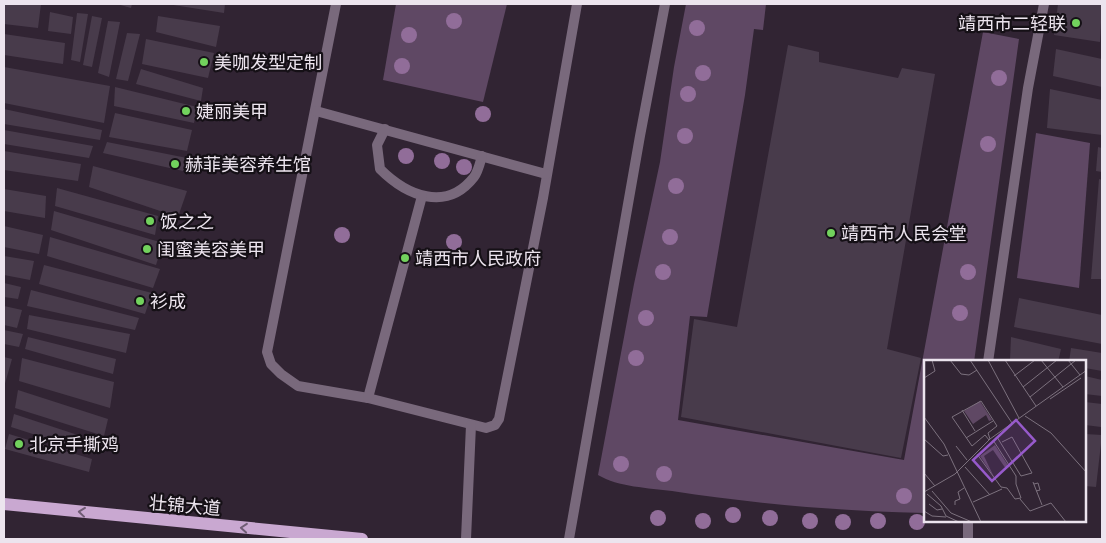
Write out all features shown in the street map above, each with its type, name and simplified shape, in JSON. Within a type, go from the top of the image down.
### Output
[{"type":"main road","name":"壮锦大道","points":[[4,504],[362,539]]},
{"type":"street","points":[[336,4],[267,352],[271,364],[298,386],[368,398],[486,428],[495,425],[499,419],[577,4]]},
{"type":"street","points":[[569,539],[665,4]]},
{"type":"street","points":[[988,360],[1028,88],[1044,4]]},
{"type":"street","points":[[316,111],[546,174]]},
{"type":"street","points":[[385,129],[378,145],[380,169],[404,190],[422,196],[436,198],[452,194],[465,187],[475,176],[482,156]]},
{"type":"street","points":[[368,398],[422,196]]},
{"type":"street","points":[[466,539],[471,425]]},
{"type":"street","points":[[968,523],[968,539]]},
{"type":"shaded area","points":[[396,4],[507,4],[483,102],[383,80]]},
{"type":"shaded area","points":[[686,4],[766,4],[763,30],[754,29],[745,95],[707,317],[690,316],[678,420],[904,460],[983,32],[1019,39],[974,360],[924,360],[924,513],[829,509],[735,500],[634,486],[615,482],[598,475],[634,284],[660,162],[674,67]]},
{"type":"shaded area","points":[[1036,133],[1090,143],[1079,288],[1017,278]]},
{"type":"building","points":[[4,4],[41,4],[38,28],[4,24]]},
{"type":"building","points":[[117,4],[132,4],[131,8]]},
{"type":"building","points":[[167,4],[225,4],[224,13]]},
{"type":"building","name":"靖西市二轻联","points":[[1058,4],[1102,4],[1100,42],[1054,35]]},
{"type":"building","points":[[50,12],[73,17],[71,34],[48,31]]},
{"type":"building","points":[[77,13],[88,14],[80,62],[71,60]]},
{"type":"building","points":[[92,16],[102,18],[92,67],[83,65]]},
{"type":"building","points":[[158,16],[220,26],[216,47],[156,32]]},
{"type":"building","points":[[108,21],[120,22],[109,77],[98,73]]},
{"type":"building","points":[[127,33],[140,34],[128,81],[116,79]]},
{"type":"building","points":[[4,34],[65,43],[63,64],[4,55]]},
{"type":"building","points":[[146,39],[214,53],[208,78],[142,64]]},
{"type":"building","name":"靖西市人民会堂","points":[[788,45],[819,52],[819,62],[898,78],[902,68],[935,74],[887,349],[921,358],[901,458],[681,417],[694,319],[737,327]]},
{"type":"building","points":[[1056,49],[1102,59],[1102,87],[1053,76]]},
{"type":"building","points":[[4,67],[110,86],[104,123],[4,103]]},
{"type":"building","points":[[141,69],[203,88],[201,101],[136,84]]},
{"type":"building","points":[[115,87],[197,107],[194,123],[114,106]]},
{"type":"building","points":[[1050,89],[1102,100],[1102,135],[1047,128]]},
{"type":"building","points":[[4,109],[102,130],[100,140],[4,124]]},
{"type":"building","points":[[115,113],[192,130],[187,151],[109,137]]},
{"type":"building","points":[[4,130],[93,146],[89,158],[4,144]]},
{"type":"building","points":[[107,142],[187,158],[183,171],[103,153]]},
{"type":"building","points":[[1098,147],[1102,148],[1102,172],[1096,171]]},
{"type":"building","points":[[4,151],[81,164],[78,181],[4,170]]},
{"type":"building","points":[[93,166],[187,191],[178,217],[89,187]]},
{"type":"building","points":[[1099,179],[1102,180],[1102,279],[1091,279]]},
{"type":"building","points":[[57,188],[158,216],[155,235],[55,206]]},
{"type":"building","points":[[4,189],[46,196],[45,218],[4,211]]},
{"type":"building","points":[[54,211],[163,243],[156,265],[51,230]]},
{"type":"building","points":[[4,226],[43,235],[39,254],[4,247]]},
{"type":"building","points":[[50,237],[160,269],[153,288],[47,256]]},
{"type":"building","points":[[4,256],[34,261],[30,280],[4,275]]},
{"type":"building","points":[[44,265],[152,293],[145,314],[39,284]]},
{"type":"building","points":[[4,283],[21,287],[18,299],[4,297]]},
{"type":"building","points":[[31,290],[139,318],[135,330],[27,306]]},
{"type":"building","points":[[1019,298],[1102,315],[1102,344],[1014,327]]},
{"type":"building","points":[[4,306],[22,310],[17,328],[4,325]]},
{"type":"building","points":[[29,315],[130,334],[126,353],[27,329]]},
{"type":"building","points":[[4,330],[23,334],[19,347],[4,344]]},
{"type":"building","points":[[28,337],[116,359],[113,374],[25,349]]},
{"type":"building","points":[[1011,337],[1061,349],[1058,360],[1010,360]]},
{"type":"building","points":[[1071,348],[1102,353],[1102,371],[1086,368],[1086,360],[1069,360]]},
{"type":"building","points":[[4,357],[12,359],[4,387]]},
{"type":"building","points":[[22,358],[114,382],[110,408],[19,381]]},
{"type":"building","points":[[1086,376],[1102,380],[1102,396],[1086,394]]},
{"type":"building","points":[[18,390],[108,419],[104,436],[15,408]]},
{"type":"building","points":[[1086,402],[1102,404],[1101,427],[1086,425]]},
{"type":"building","points":[[14,414],[99,442],[95,454],[11,427]]},
{"type":"building","points":[[9,434],[92,459],[89,472],[5,449]]},
{"type":"building","points":[[1086,434],[1102,435],[1096,487],[1086,486]]},
{"type":"place","name":"靖西市二轻联","points":[[1076,23]]},
{"type":"place","name":"美咖发型定制","points":[[204,62]]},
{"type":"place","name":"婕丽美甲","points":[[186,111]]},
{"type":"place","name":"赫菲美容养生馆","points":[[175,164]]},
{"type":"place","name":"饭之之","points":[[150,221]]},
{"type":"place","name":"靖西市人民会堂","points":[[831,233]]},
{"type":"place","name":"闺蜜美容美甲","points":[[147,249]]},
{"type":"place","name":"靖西市人民政府","points":[[405,258]]},
{"type":"place","name":"衫成","points":[[140,301]]},
{"type":"place","name":"北京手撕鸡","points":[[19,444]]}]
